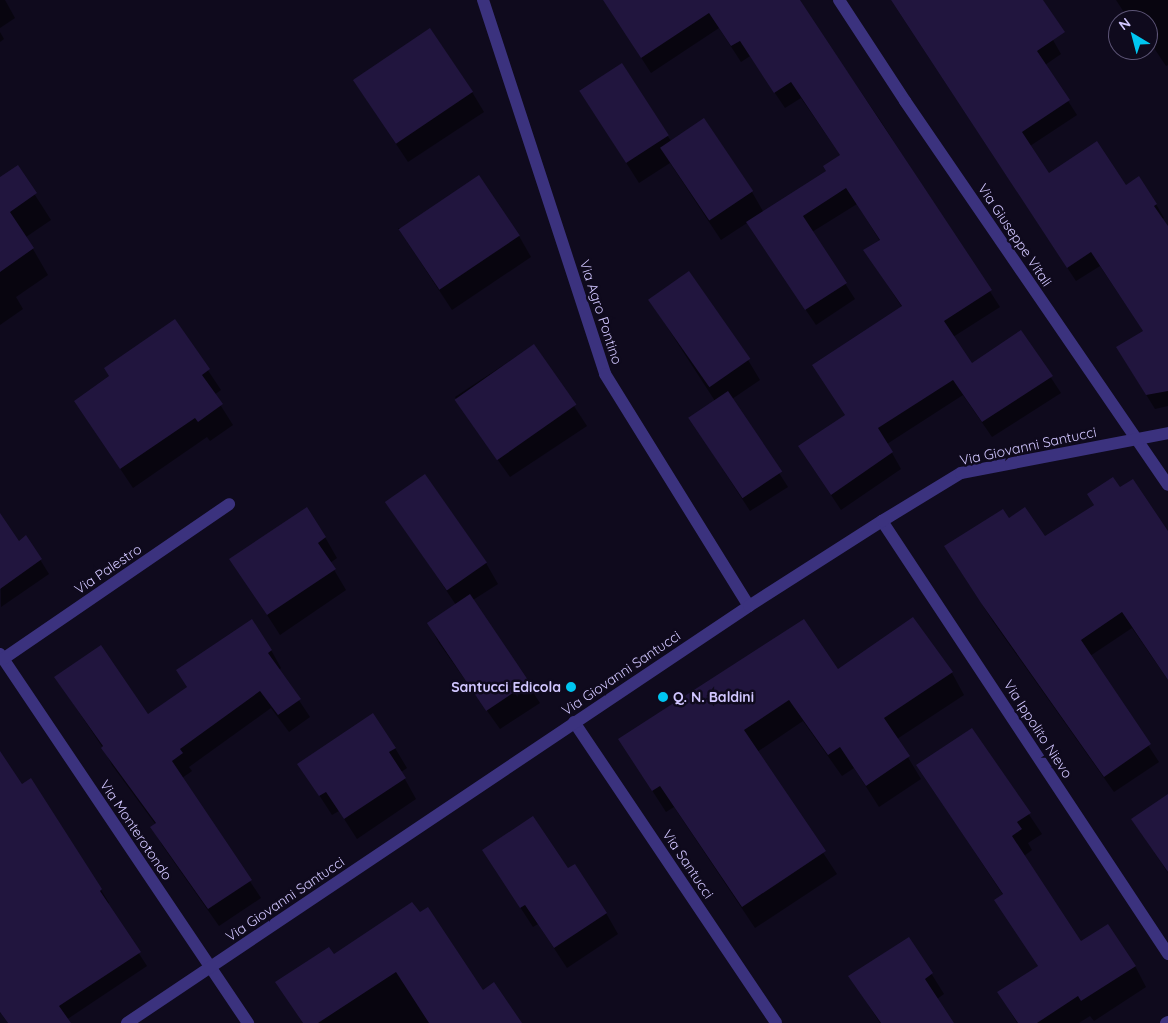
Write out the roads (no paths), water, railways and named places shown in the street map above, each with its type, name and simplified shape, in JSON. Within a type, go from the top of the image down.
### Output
[{"type":"street","name":"Via Agro Pontino","points":[[483,0],[605,374],[749,606]]},
{"type":"street","name":"Via Giuseppe Vitali","points":[[839,0],[905,101],[1168,485]]},
{"type":"street","name":"Via Giovanni Santucci","points":[[127,1023],[749,606],[961,473],[1168,434]]},
{"type":"street","name":"Via Palestro","points":[[2,656],[229,504]]},
{"type":"street","name":"Via Ippolito Nievo","points":[[882,521],[1168,954]]},
{"type":"street","name":"Via Monterotondo","points":[[2,656],[248,1023]]},
{"type":"street","name":"Via Santucci","points":[[574,722],[776,1023]]},
{"type":"place","name":"Santucci Edicola","points":[[571,687]]},
{"type":"place","name":"Q. N. Baldini","points":[[663,697]]}]
